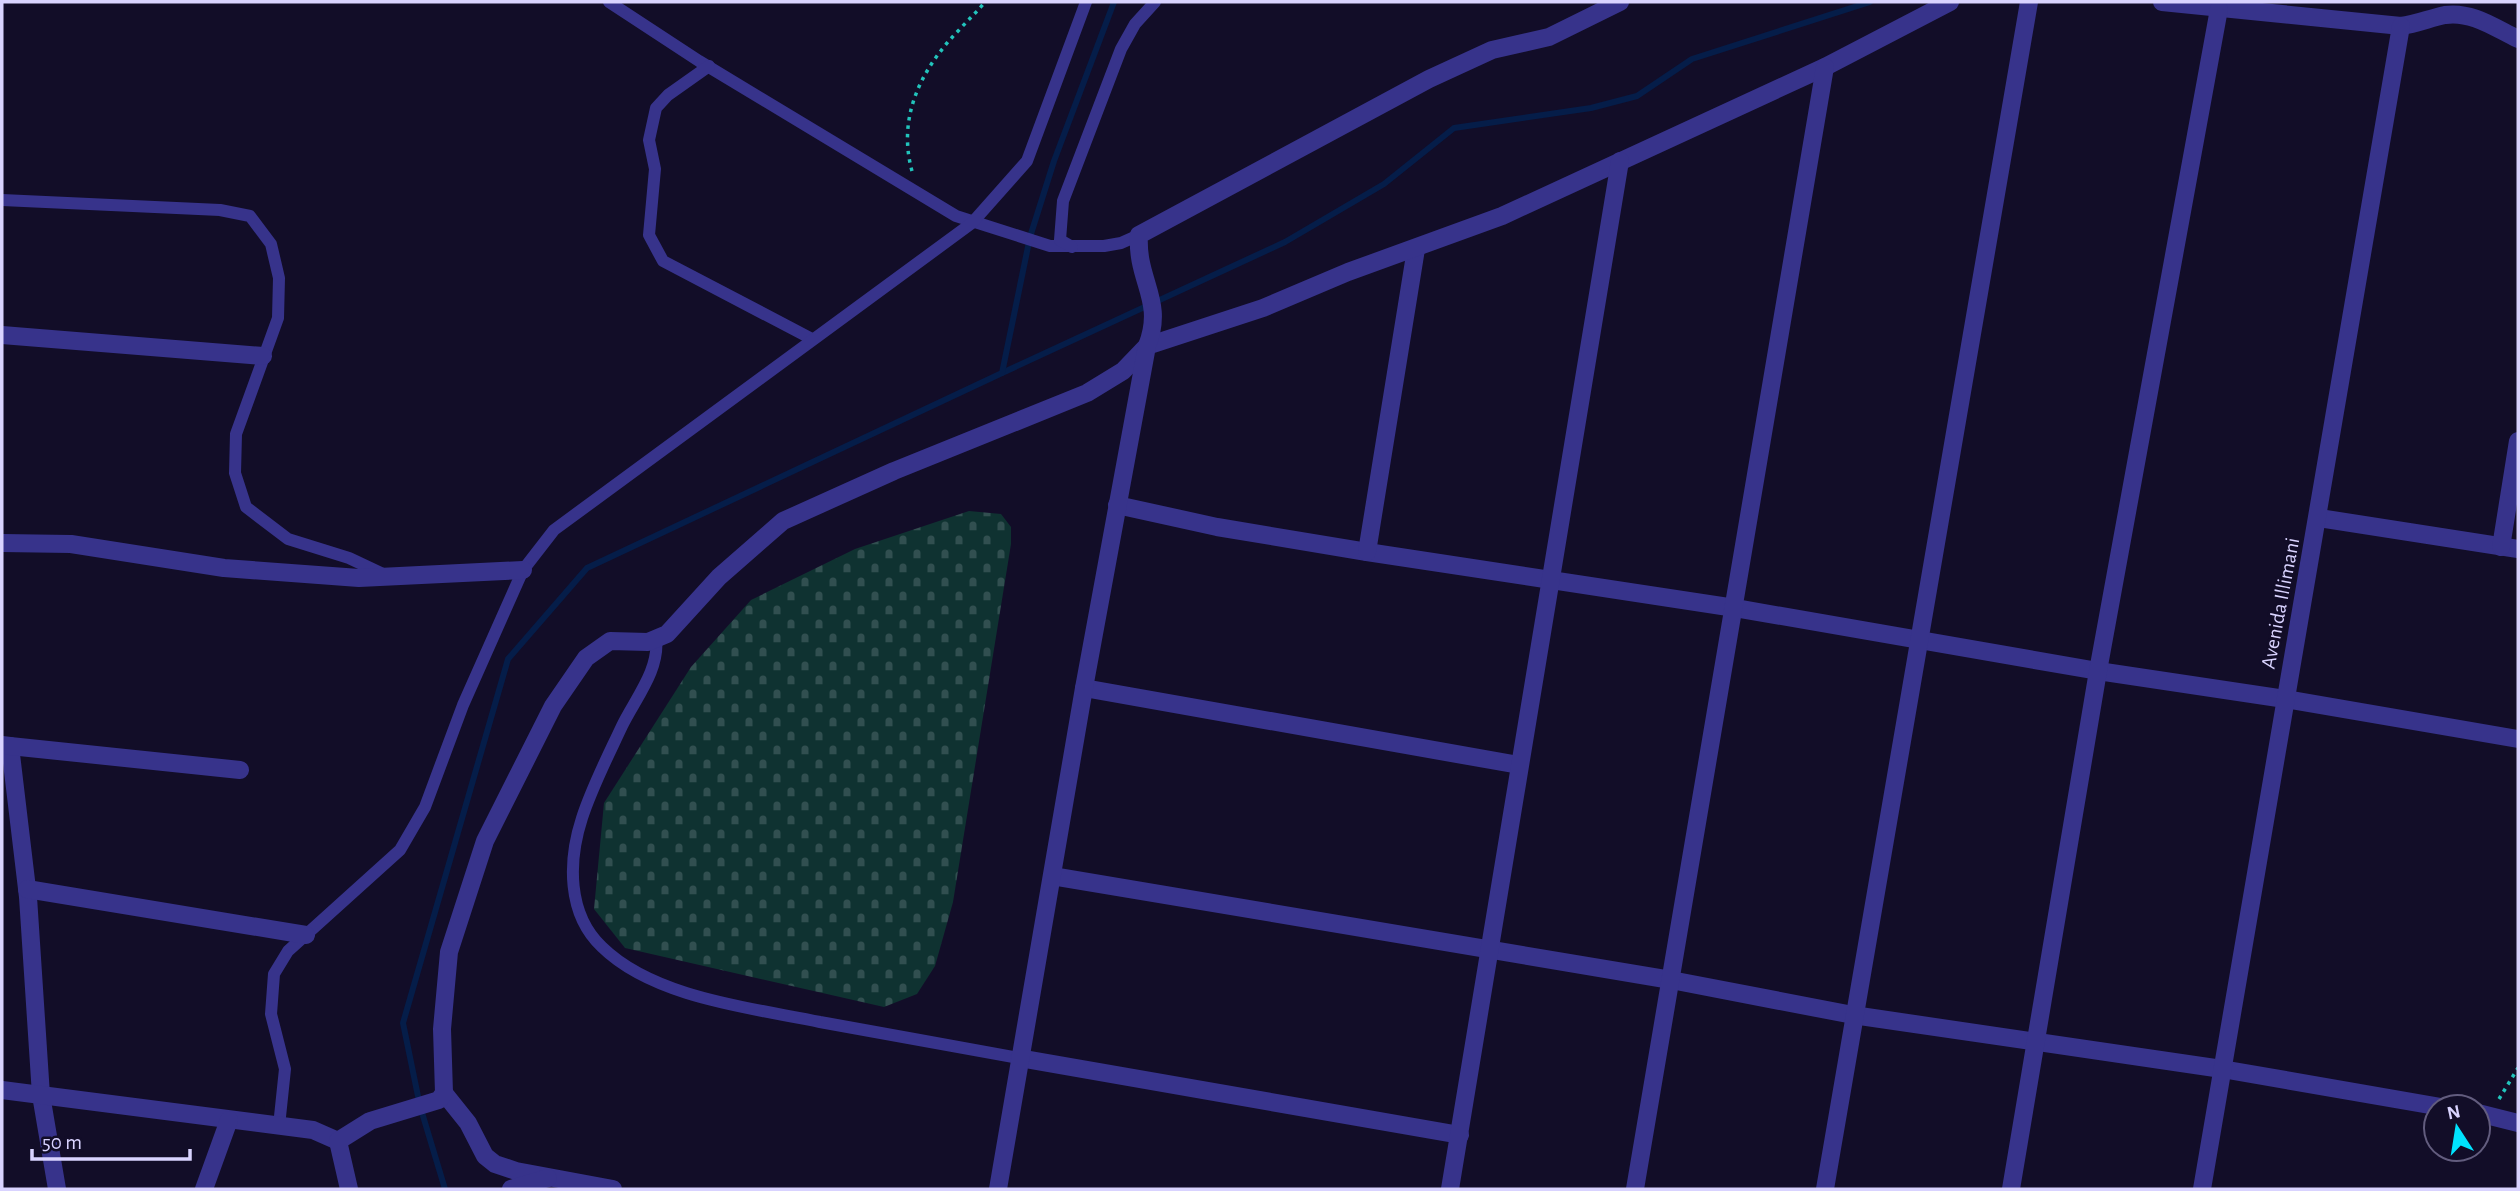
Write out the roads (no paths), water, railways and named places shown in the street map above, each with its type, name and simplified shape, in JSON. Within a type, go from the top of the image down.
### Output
[{"type":"street","points":[[998,1189],[1117,505],[1147,346],[1153,330],[1154,302],[1147,288],[1138,252],[1139,235],[1429,79],[1492,50],[1549,37],[1620,2]]},
{"type":"street","points":[[613,1189],[505,1169],[485,1156],[468,1123],[444,1093],[442,1029],[449,952],[485,841],[553,706],[586,658],[610,641],[648,642],[667,634],[719,577],[783,522],[894,471],[1087,393],[1123,371],[1147,346],[1252,312],[1502,216],[1825,67],[1950,2]]},
{"type":"street","points":[[1825,1189],[1917,640],[2029,2]]},
{"type":"street","points":[[2162,2],[2401,26],[2423,23],[2443,15],[2460,15],[2485,21],[2518,39]]},
{"type":"street","points":[[2011,1189],[2098,671],[2219,9]]},
{"type":"street","name":"Avenida Illimani","points":[[2202,1189],[2285,699],[2319,518],[2401,26]]},
{"type":"street","points":[[1636,1189],[1825,67]]},
{"type":"street","points":[[1450,1189],[1620,161]]},
{"type":"street","points":[[1367,552],[1416,248]]},
{"type":"street","points":[[2,335],[263,356]]},
{"type":"street","points":[[2319,518],[2509,548],[2518,441]]},
{"type":"street","points":[[1117,505],[1217,527],[1735,608],[2098,671],[2285,699],[2518,739]]},
{"type":"street","points":[[2,543],[71,544],[224,568],[359,578],[523,570]]},
{"type":"street","points":[[1084,688],[1519,765]]},
{"type":"street","points":[[57,1189],[41,1096],[27,890],[6,745],[240,770]]},
{"type":"street","points":[[1052,876],[1671,980],[1853,1015],[2222,1069],[2422,1104]]},
{"type":"street","points":[[27,890],[306,935]]},
{"type":"street","points":[[1019,1058],[1460,1135]]},
{"type":"street","points":[[2,1090],[313,1130],[338,1141]]},
{"type":"street","points":[[338,1141],[370,1121],[439,1100],[444,1093]]},
{"type":"street","points":[[2492,1116],[2518,1123]]},
{"type":"street","points":[[204,1189],[229,1120]]},
{"type":"street","points":[[338,1141],[349,1189]]},
{"type":"street","points":[[511,1189],[550,1178]]},
{"type":"lane","points":[[609,2],[918,194],[972,223],[1030,237],[1051,246],[1121,243],[1139,235]]},
{"type":"lane","points":[[279,1126],[285,1069],[271,1014],[274,974],[288,951],[400,850],[425,807],[463,705],[523,570],[554,530],[972,223],[1027,161],[1086,2]]},
{"type":"lane","points":[[1072,247],[1060,240],[1063,201],[1121,49],[1135,24],[1155,2]]},
{"type":"lane","points":[[709,66],[668,95],[656,108],[649,140],[655,169],[649,235],[663,261],[812,340]]},
{"type":"lane","points":[[2,200],[220,210],[250,216],[271,244],[279,278],[278,318],[236,434],[235,473],[246,507],[288,539],[349,558],[388,577]]},
{"type":"lane","points":[[656,638],[654,664],[606,761],[577,834],[574,896],[581,918],[592,937],[613,957],[640,972],[718,1001],[1019,1058]]},
{"type":"waterway","points":[[445,1189],[420,1106],[403,1023],[508,659],[587,568],[1002,373],[1030,237],[1054,161],[1114,2]]},
{"type":"waterway","points":[[1002,373],[1285,242],[1384,184],[1454,128],[1591,108],[1637,96],[1692,59],[1870,2]]}]
